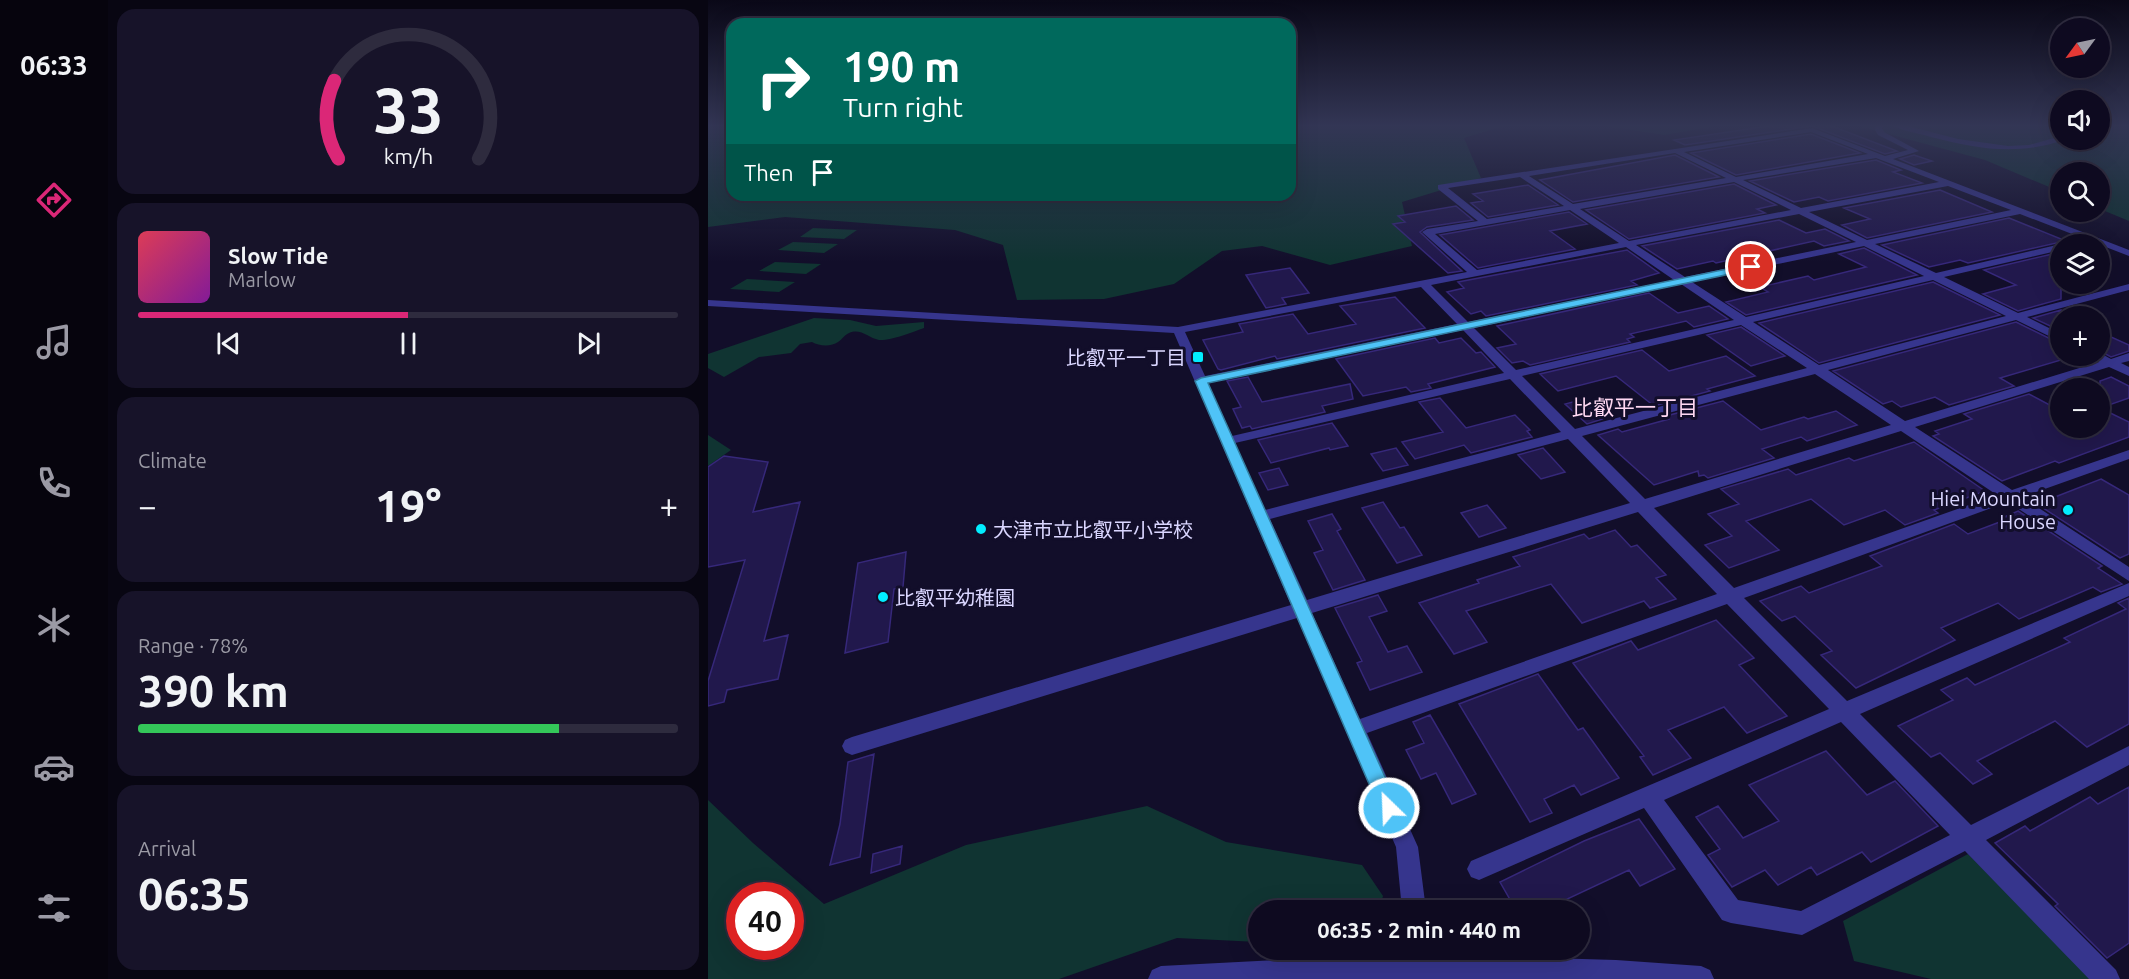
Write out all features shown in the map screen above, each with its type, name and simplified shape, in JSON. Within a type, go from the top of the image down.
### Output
[{"type":"street","points":[[1485,222],[1441,187],[1543,171]]},
{"type":"street","points":[[1716,171],[2050,333]]},
{"type":"street","points":[[1475,273],[1427,232],[1794,171]]},
{"type":"street","points":[[1916,171],[2081,234]]},
{"type":"street","points":[[1521,174],[2129,575]]},
{"type":"street","points":[[708,303],[1178,330],[1948,183]]},
{"type":"street","points":[[1201,381],[2020,211]]},
{"type":"street","points":[[2110,245],[2129,253]]},
{"type":"street","points":[[1227,441],[2050,250]]},
{"type":"street","points":[[1423,283],[2107,979]]},
{"type":"street","points":[[1260,516],[2129,287]]},
{"type":"street","points":[[1178,330],[1407,847],[1413,900]]},
{"type":"street","points":[[2110,363],[2129,357]]},
{"type":"street","points":[[2110,363],[2129,372]]},
{"type":"street","points":[[852,746],[2100,366]]},
{"type":"street","points":[[1355,729],[2129,453]]},
{"type":"street","points":[[1479,869],[2129,589]]},
{"type":"street","points":[[1648,796],[1731,911],[1802,923],[2129,755]]},
{"type":"street","points":[[1165,978],[1406,965],[1701,979]]},
{"type":"green space","points":[[708,171],[726,171],[726,201],[1296,201],[1296,171],[1478,171],[1481,178],[1402,202],[1412,246],[1330,265],[1262,246],[1222,251],[1174,284],[1104,299],[1017,300],[1003,245],[955,230],[785,217],[708,227]]},
{"type":"green space","points":[[2010,171],[2050,171],[2050,187]]},
{"type":"green space","points":[[2110,171],[2129,171],[2129,221],[2110,213]]},
{"type":"green space","points":[[813,228],[857,230],[844,239],[800,237]]},
{"type":"green space","points":[[793,242],[838,244],[824,253],[778,250]]},
{"type":"green space","points":[[775,262],[821,264],[806,274],[759,271]]},
{"type":"green space","points":[[747,279],[795,282],[779,292],[730,289]]},
{"type":"green space","points":[[814,318],[850,320],[876,326],[924,322],[924,328],[884,340],[875,339],[861,332],[853,332],[832,345],[812,342],[800,344],[791,353],[759,357],[724,377],[708,368],[708,354]]},
{"type":"green space","points":[[708,435],[731,450],[708,466]]},
{"type":"green space","points":[[708,800],[798,882],[726,882],[726,960],[804,960],[804,887],[824,904],[966,845],[1147,806],[1226,842],[1362,865],[1383,896],[1382,900],[1248,900],[1248,942],[1177,938],[1059,979],[708,979]]},
{"type":"green space","points":[[1968,854],[2091,979],[1931,979],[1854,961],[1843,921]]},
{"type":"building","points":[[1590,171],[1706,171],[1719,177],[1573,202],[1540,180]]},
{"type":"building","points":[[1727,171],[1760,171],[1736,175]]},
{"type":"building","points":[[1812,171],[1898,171],[1893,172],[1922,183],[1828,201],[1819,197],[1794,202],[1750,181]]},
{"type":"building","points":[[1734,184],[1776,205],[1757,209],[1765,213],[1629,239],[1586,210]]},
{"type":"building","points":[[1528,185],[1558,205],[1488,217],[1471,203],[1483,201],[1473,194]]},
{"type":"building","points":[[1940,190],[1992,212],[1867,238],[1842,225],[1870,219],[1844,208]]},
{"type":"building","points":[[1456,206],[1473,220],[1427,227],[1420,232],[1462,271],[1448,273],[1393,224],[1405,222],[1398,216]]},
{"type":"building","points":[[1569,212],[1587,224],[1550,231],[1575,249],[1478,268],[1440,235]]},
{"type":"building","points":[[2009,218],[2050,235],[2050,244],[1968,263],[1960,260],[1929,267],[1882,245]]},
{"type":"building","points":[[1779,220],[1806,233],[1825,229],[1849,241],[1824,246],[1814,241],[1716,263],[1713,261],[1677,269],[1642,246]]},
{"type":"building","points":[[1864,248],[1917,275],[1746,315],[1726,302],[1768,292],[1760,287],[1808,276],[1814,280],[1866,267],[1839,254]]},
{"type":"building","points":[[1627,250],[1659,273],[1631,281],[1637,285],[1486,316],[1481,311],[1471,314],[1447,292],[1464,288],[1458,282]]},
{"type":"building","points":[[2050,255],[2050,294],[2061,294],[2061,299],[2018,311],[1983,294],[2016,285],[1984,270]]},
{"type":"building","points":[[1290,268],[1309,293],[1282,298],[1286,304],[1266,308],[1246,275]]},
{"type":"building","points":[[1933,282],[2000,315],[1819,363],[1759,323]]},
{"type":"building","points":[[1649,293],[1678,313],[1709,306],[1728,319],[1694,327],[1686,321],[1630,334],[1634,337],[1627,339],[1630,342],[1530,365],[1523,361],[1512,363],[1497,348],[1516,344],[1497,326]]},
{"type":"building","points":[[1395,297],[1425,328],[1277,359],[1275,356],[1221,370],[1218,369],[1203,340],[1243,332],[1239,324],[1293,314],[1308,334],[1356,324],[1340,306]]},
{"type":"building","points":[[2050,313],[2050,326],[2033,318]]},
{"type":"building","points":[[2016,322],[2050,339],[2050,363],[2000,378],[2014,386],[1949,405],[1935,397],[1901,407],[1892,401],[1883,404],[1833,371]]},
{"type":"building","points":[[1741,327],[1785,356],[1751,366],[1707,335]]},
{"type":"building","points":[[2110,336],[2129,345],[2129,351],[2111,357]]},
{"type":"building","points":[[1435,338],[1439,343],[1461,338],[1476,353],[1481,352],[1495,367],[1428,384],[1431,388],[1411,392],[1406,387],[1363,396],[1336,359]]},
{"type":"building","points":[[1642,350],[1669,371],[1726,356],[1755,376],[1654,406],[1616,376],[1558,391],[1540,374]]},
{"type":"building","points":[[1248,377],[1262,402],[1350,384],[1353,399],[1322,406],[1325,412],[1252,429],[1250,426],[1242,428],[1233,409],[1241,407],[1227,381]]},
{"type":"building","points":[[2111,377],[2129,386],[2129,398],[2110,405],[2108,378]]},
{"type":"building","points":[[2029,394],[2050,405],[2050,438],[2110,438],[2110,413],[2129,422],[2129,437],[2002,481],[1933,436],[1939,434],[1935,431],[1972,419],[1964,414]]},
{"type":"building","points":[[1440,398],[1466,428],[1515,415],[1530,430],[1527,431],[1532,437],[1471,453],[1464,445],[1415,459],[1402,442],[1443,432],[1419,402]]},
{"type":"building","points":[[1584,399],[1606,418],[1587,424],[1565,404]]},
{"type":"building","points":[[1723,401],[1761,430],[1804,417],[1808,419],[1836,411],[1857,425],[1807,441],[1801,437],[1762,449],[1774,458],[1708,478],[1704,475],[1699,476],[1698,471],[1654,485],[1598,435],[1618,429],[1622,432],[1669,419],[1666,416]]},
{"type":"building","points":[[1332,423],[1348,446],[1330,450],[1329,448],[1271,463],[1258,440]]},
{"type":"building","points":[[1914,442],[1985,491],[1934,510],[1938,513],[1905,525],[1885,510],[1844,525],[1811,499],[1746,521],[1779,550],[1729,568],[1705,545],[1732,536],[1708,514],[1739,504],[1721,489],[1788,469],[1796,475],[1849,458],[1854,461]]},
{"type":"building","points":[[1396,448],[1408,465],[1383,471],[1371,454]]},
{"type":"building","points":[[1543,448],[1565,472],[1541,479],[1518,455]]},
{"type":"building","points":[[724,456],[768,462],[753,512],[800,502],[764,641],[788,635],[778,679],[727,690],[724,702],[708,706],[708,681],[745,560],[708,567],[708,467]]},
{"type":"building","points":[[1279,468],[1288,485],[1268,490],[1259,473]]},
{"type":"building","points":[[2101,479],[2129,495],[2129,554],[2120,558],[2037,504]]},
{"type":"building","points":[[1383,502],[1400,528],[1404,527],[1422,555],[1397,563],[1362,508]]},
{"type":"building","points":[[1487,505],[1506,528],[1479,537],[1461,513]]},
{"type":"building","points":[[2018,511],[2102,566],[2098,568],[2122,584],[2101,592],[2093,587],[2019,619],[1998,603],[1941,628],[1955,640],[1856,688],[1821,655],[1832,651],[1795,616],[1782,621],[1760,601],[1801,586],[1809,593],[1882,566],[1870,556],[1954,524],[1968,534],[2005,520],[2002,518]]},
{"type":"building","points":[[1332,514],[1341,529],[1337,531],[1365,580],[1333,590],[1314,553],[1323,550],[1308,521]]},
{"type":"building","points":[[1615,530],[1631,547],[1637,545],[1666,575],[1656,578],[1676,599],[1650,608],[1644,601],[1582,623],[1551,584],[1466,611],[1487,642],[1454,654],[1419,603],[1479,583],[1477,580],[1520,566],[1513,557],[1584,534],[1589,539]]},
{"type":"building","points":[[906,552],[903,587],[894,589],[888,642],[845,653],[858,563]]},
{"type":"building","points":[[1378,595],[1387,611],[1369,617],[1388,652],[1407,646],[1422,672],[1370,690],[1357,663],[1362,661],[1335,608]]},
{"type":"building","points":[[2129,598],[2129,724],[2087,747],[2055,721],[1977,761],[1992,774],[1973,784],[1940,753],[1931,757],[1898,726],[1953,700],[1941,690],[1967,678],[1975,685],[2070,642],[2064,638],[2126,609],[2118,603]]},
{"type":"building","points":[[1716,620],[1754,658],[1739,665],[1787,716],[1747,733],[1724,707],[1668,730],[1691,758],[1653,775],[1640,757],[1644,756],[1573,663],[1631,641],[1638,650]]},
{"type":"building","points":[[1538,674],[1578,730],[1583,728],[1619,778],[1581,795],[1574,785],[1544,799],[1552,813],[1530,822],[1459,704]]},
{"type":"building","points":[[1430,715],[1476,794],[1452,804],[1436,773],[1421,779],[1406,750],[1424,743],[1413,722]]},
{"type":"building","points":[[1826,751],[1867,795],[1895,781],[1938,826],[1871,862],[1862,852],[1817,875],[1811,867],[1778,885],[1765,870],[1732,887],[1708,855],[1720,849],[1696,817],[1718,806],[1743,838],[1779,821],[1749,785]]},
{"type":"building","points":[[874,754],[860,857],[830,865],[840,824],[848,762]]},
{"type":"building","points":[[2129,787],[2129,943],[2107,958],[2055,906],[2058,904],[1995,843],[2025,826],[2030,831],[2090,797],[2098,804]]},
{"type":"building","points":[[1639,819],[1675,869],[1640,886],[1629,870],[1565,900],[1510,900],[1500,882],[1584,841]]},
{"type":"building","points":[[902,846],[900,864],[871,873],[873,854]]},
{"type":"place","name":"比叡平一丁目","points":[[1198,357]]},
{"type":"place","name":"Hiei Mountain House","points":[[2068,510]]},
{"type":"place","name":"大津市立比叡平小学校","points":[[981,529]]},
{"type":"place","name":"比叡平幼稚園","points":[[883,597]]},
{"type":"district","name":"比叡平一丁目","points":[[1635,407]]},
{"type":"route","points":[[1389,808],[1201,381],[1751,267]]}]
